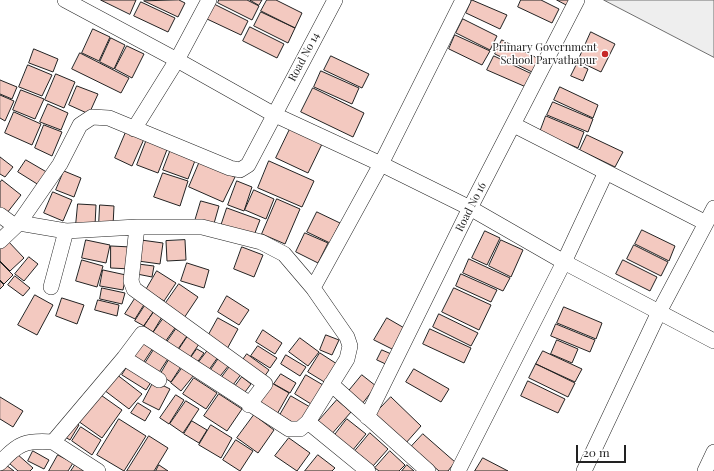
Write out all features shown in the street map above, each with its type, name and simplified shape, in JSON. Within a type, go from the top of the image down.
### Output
[{"type":"street","points":[[0,241],[17,224],[60,164],[80,124],[92,117],[109,118],[134,129],[177,60],[209,0]]},
{"type":"street","name":"Road No 14","points":[[134,129],[230,168],[240,170],[248,165],[273,114],[335,0]]},
{"type":"street","points":[[312,288],[382,164],[462,0]]},
{"type":"street","name":"Road No 16","points":[[367,417],[470,208],[577,0]]},
{"type":"street","points":[[72,2],[273,114],[382,164],[470,208],[564,262],[714,341]]},
{"type":"street","points":[[514,125],[706,223]]},
{"type":"street","points":[[458,471],[564,262],[606,172]]},
{"type":"street","points":[[584,471],[659,312],[714,208]]},
{"type":"street","points":[[0,215],[17,224],[66,231],[137,227],[202,227],[261,242],[284,254],[312,288],[347,337],[350,346],[346,359],[308,422],[300,429],[289,429],[249,405],[142,334],[124,358],[53,442]]},
{"type":"street","points":[[137,227],[131,281],[134,289],[265,384],[249,405]]},
{"type":"street","points":[[51,287],[66,231]]},
{"type":"street","points":[[124,358],[159,380]]},
{"type":"street","points":[[331,384],[428,471]]},
{"type":"street","points":[[308,422],[368,471]]},
{"type":"street","points":[[0,463],[11,450],[32,441],[53,442],[98,471]]},
{"type":"street","points":[[705,471],[714,452]]},
{"type":"shaded area","points":[[604,0],[714,0],[714,57]]},
{"type":"building","points":[[101,0],[136,0],[130,14]]},
{"type":"building","points":[[179,0],[185,3],[178,17],[144,1]]},
{"type":"building","points":[[219,0],[247,0],[259,6],[252,20],[218,3]]},
{"type":"building","points":[[250,0],[262,0],[259,5]]},
{"type":"building","points":[[267,0],[276,0],[302,13],[295,28],[261,11]]},
{"type":"building","points":[[472,0],[507,15],[500,29],[466,13]]},
{"type":"building","points":[[521,0],[541,0],[559,9],[552,23],[518,7]]},
{"type":"building","points":[[557,0],[569,0],[567,5]]},
{"type":"building","points":[[141,2],[175,18],[168,32],[134,16]]},
{"type":"building","points":[[214,4],[248,21],[241,35],[207,19]]},
{"type":"building","points":[[261,12],[295,28],[288,43],[254,26]]},
{"type":"building","points":[[463,19],[497,36],[490,50],[456,33]]},
{"type":"building","points":[[250,27],[284,44],[277,58],[243,41]]},
{"type":"building","points":[[93,29],[110,37],[99,61],[82,53]]},
{"type":"building","points":[[591,32],[615,44],[601,72],[578,61]]},
{"type":"building","points":[[455,35],[490,51],[482,65],[449,49]]},
{"type":"building","points":[[111,38],[125,45],[114,69],[100,62]]},
{"type":"building","points":[[502,40],[539,59],[532,72],[495,54]]},
{"type":"building","points":[[127,46],[144,54],[132,78],[115,69]]},
{"type":"building","points":[[34,49],[58,59],[53,72],[29,63]]},
{"type":"building","points":[[80,53],[129,78],[121,93],[72,69]]},
{"type":"building","points":[[331,56],[369,74],[362,88],[324,70]]},
{"type":"building","points":[[494,56],[532,74],[526,87],[487,70]]},
{"type":"building","points":[[577,64],[588,69],[583,81],[571,76]]},
{"type":"building","points":[[28,65],[52,75],[42,96],[19,87]]},
{"type":"building","points":[[321,71],[359,88],[352,104],[314,87]]},
{"type":"building","points":[[56,74],[75,82],[64,108],[45,100]]},
{"type":"building","points":[[0,80],[17,87],[12,99],[0,94]]},
{"type":"building","points":[[77,86],[98,94],[89,114],[69,105]]},
{"type":"building","points":[[560,87],[598,105],[593,118],[554,100]]},
{"type":"building","points":[[313,88],[364,113],[353,137],[301,112]]},
{"type":"building","points":[[21,90],[44,99],[35,119],[13,110]]},
{"type":"building","points":[[0,95],[14,101],[5,121],[0,118]]},
{"type":"building","points":[[553,102],[593,119],[588,132],[547,115]]},
{"type":"building","points":[[48,104],[68,113],[61,130],[40,122]]},
{"type":"building","points":[[14,112],[41,124],[32,145],[5,133]]},
{"type":"building","points":[[546,116],[584,132],[578,148],[540,132]]},
{"type":"building","points":[[44,125],[62,132],[52,156],[35,148]]},
{"type":"building","points":[[290,129],[322,144],[308,173],[276,158]]},
{"type":"building","points":[[126,132],[144,139],[132,166],[115,158]]},
{"type":"building","points":[[587,135],[623,152],[615,167],[580,150]]},
{"type":"building","points":[[147,139],[168,147],[158,173],[137,165]]},
{"type":"building","points":[[171,149],[196,158],[188,179],[163,170]]},
{"type":"building","points":[[0,157],[13,167],[5,177],[0,174]]},
{"type":"building","points":[[26,160],[50,174],[42,187],[18,172]]},
{"type":"building","points":[[200,161],[235,177],[223,202],[189,187]]},
{"type":"building","points":[[269,161],[314,181],[302,207],[258,188]]},
{"type":"building","points":[[64,171],[81,178],[74,197],[56,190]]},
{"type":"building","points":[[163,173],[188,181],[180,206],[154,197]]},
{"type":"building","points":[[2,180],[21,195],[7,213],[0,208],[0,183]]},
{"type":"building","points":[[237,181],[252,187],[244,211],[228,205]]},
{"type":"building","points":[[254,190],[274,199],[266,219],[245,210]]},
{"type":"building","points":[[53,192],[72,200],[63,221],[44,213]]},
{"type":"building","points":[[277,199],[300,209],[285,244],[262,234]]},
{"type":"building","points":[[201,201],[219,206],[213,227],[195,221]]},
{"type":"building","points":[[78,204],[96,205],[95,226],[76,225]]},
{"type":"building","points":[[100,205],[114,206],[113,226],[99,225]]},
{"type":"building","points":[[227,208],[260,220],[253,238],[221,226]]},
{"type":"building","points":[[317,212],[340,223],[330,243],[307,232]]},
{"type":"building","points":[[642,230],[675,246],[669,261],[635,244]]},
{"type":"building","points":[[485,231],[500,238],[487,265],[472,258]]},
{"type":"building","points":[[305,233],[328,243],[318,263],[296,252]]},
{"type":"building","points":[[7,240],[24,258],[10,271],[0,261],[0,247]]},
{"type":"building","points":[[86,240],[110,245],[106,263],[82,258]]},
{"type":"building","points":[[141,240],[163,243],[160,264],[138,261]]},
{"type":"building","points":[[185,240],[186,260],[167,261],[166,241]]},
{"type":"building","points":[[501,240],[523,250],[511,277],[489,266]]},
{"type":"building","points":[[634,245],[668,262],[661,276],[627,259]]},
{"type":"building","points":[[111,246],[131,247],[131,269],[111,268]]},
{"type":"building","points":[[242,247],[263,255],[254,277],[234,269]]},
{"type":"building","points":[[29,257],[38,264],[24,281],[15,274]]},
{"type":"building","points":[[469,259],[510,278],[503,291],[463,273]]},
{"type":"building","points":[[82,260],[103,266],[97,287],[76,281]]},
{"type":"building","points":[[623,260],[657,277],[650,291],[616,274]]},
{"type":"building","points":[[0,262],[13,275],[4,284],[0,280]]},
{"type":"building","points":[[187,263],[209,270],[204,288],[181,281]]},
{"type":"building","points":[[138,264],[154,266],[152,277],[137,274]]},
{"type":"building","points":[[103,270],[126,275],[123,290],[100,286]]},
{"type":"building","points":[[157,271],[176,283],[164,301],[146,290]]},
{"type":"building","points":[[461,274],[497,290],[491,302],[456,286]]},
{"type":"building","points":[[15,276],[30,288],[23,296],[8,285]]},
{"type":"building","points":[[0,281],[4,285],[0,289]]},
{"type":"building","points":[[179,284],[198,297],[182,321],[163,307]]},
{"type":"building","points":[[102,288],[125,293],[122,304],[100,299]]},
{"type":"building","points":[[454,288],[491,305],[479,330],[442,312]]},
{"type":"building","points":[[35,295],[53,305],[37,335],[18,325]]},
{"type":"building","points":[[227,296],[249,310],[239,325],[218,312]]},
{"type":"building","points":[[136,297],[145,303],[135,319],[125,314]]},
{"type":"building","points":[[62,298],[84,305],[77,324],[56,316]]},
{"type":"building","points":[[98,300],[119,305],[117,316],[95,310]]},
{"type":"building","points":[[146,304],[155,309],[144,326],[135,321]]},
{"type":"building","points":[[564,307],[602,323],[596,339],[557,323]]},
{"type":"building","points":[[154,312],[162,317],[153,332],[144,326]]},
{"type":"building","points":[[439,314],[478,333],[471,346],[433,327]]},
{"type":"building","points":[[218,318],[238,329],[227,349],[207,338]]},
{"type":"building","points":[[387,318],[406,329],[394,350],[374,340]]},
{"type":"building","points":[[163,319],[175,328],[165,342],[153,333]]},
{"type":"building","points":[[556,324],[595,340],[590,352],[551,336]]},
{"type":"building","points":[[176,329],[187,336],[178,349],[167,342]]},
{"type":"building","points":[[430,329],[471,348],[464,363],[423,344]]},
{"type":"building","points":[[263,330],[282,343],[275,354],[256,342]]},
{"type":"building","points":[[326,335],[339,340],[332,355],[320,350]]},
{"type":"building","points":[[188,336],[199,344],[189,359],[178,351]]},
{"type":"building","points":[[300,338],[319,352],[308,366],[289,352]]},
{"type":"building","points":[[142,340],[153,348],[141,366],[130,359]]},
{"type":"building","points":[[557,340],[578,349],[572,363],[551,354]]},
{"type":"building","points":[[258,346],[277,358],[270,368],[251,356]]},
{"type":"building","points":[[155,348],[169,357],[158,374],[144,365]]},
{"type":"building","points":[[197,349],[204,353],[196,364],[190,359]]},
{"type":"building","points":[[208,350],[218,357],[206,374],[196,366]]},
{"type":"building","points":[[382,350],[396,356],[392,367],[377,360]]},
{"type":"building","points":[[543,351],[582,369],[575,382],[536,364]]},
{"type":"building","points":[[320,353],[337,364],[326,383],[308,372]]},
{"type":"building","points":[[247,354],[269,370],[262,380],[240,364]]},
{"type":"building","points":[[286,355],[306,367],[300,376],[281,364]]},
{"type":"building","points":[[170,358],[182,365],[171,382],[160,375]]},
{"type":"building","points":[[219,358],[229,365],[217,380],[208,374]]},
{"type":"building","points":[[129,364],[153,379],[146,390],[122,375]]},
{"type":"building","points":[[536,364],[575,383],[568,397],[529,378]]},
{"type":"building","points":[[231,365],[242,373],[230,389],[219,381]]},
{"type":"building","points":[[183,367],[194,375],[181,391],[171,383]]},
{"type":"building","points":[[414,369],[449,389],[441,402],[406,382]]},
{"type":"building","points":[[116,374],[142,394],[129,409],[104,390]]},
{"type":"building","points":[[281,374],[296,383],[290,393],[274,384]]},
{"type":"building","points":[[306,375],[323,385],[311,404],[295,394]]},
{"type":"building","points":[[362,375],[376,386],[362,404],[348,392]]},
{"type":"building","points":[[242,377],[251,384],[242,396],[233,389]]},
{"type":"building","points":[[194,378],[217,393],[206,409],[183,394]]},
{"type":"building","points":[[154,381],[170,389],[159,410],[143,402]]},
{"type":"building","points":[[528,381],[565,399],[558,413],[521,396]]},
{"type":"building","points":[[270,382],[289,393],[276,416],[257,404]]},
{"type":"building","points":[[98,393],[122,410],[102,438],[78,421]]},
{"type":"building","points":[[219,394],[242,409],[227,431],[204,416]]},
{"type":"building","points":[[176,395],[184,400],[169,424],[160,418]]},
{"type":"building","points":[[291,396],[310,407],[299,426],[280,415]]},
{"type":"building","points":[[0,397],[23,411],[13,427],[0,419]]},
{"type":"building","points":[[391,397],[421,426],[405,444],[374,415]]},
{"type":"building","points":[[337,400],[351,412],[330,436],[316,424]]},
{"type":"building","points":[[186,401],[199,409],[183,433],[170,424]]},
{"type":"building","points":[[138,403],[151,411],[145,421],[131,413]]},
{"type":"building","points":[[254,415],[274,430],[258,453],[237,438]]},
{"type":"building","points":[[119,419],[146,436],[124,471],[97,455]]},
{"type":"building","points":[[347,419],[366,434],[352,451],[334,436]]},
{"type":"building","points":[[72,420],[79,425],[70,440],[62,435]]},
{"type":"building","points":[[192,421],[207,430],[199,443],[184,434]]},
{"type":"building","points":[[211,425],[232,438],[221,458],[199,445]]},
{"type":"building","points":[[81,427],[101,440],[92,455],[72,441]]},
{"type":"building","points":[[370,433],[388,449],[373,466],[355,451]]},
{"type":"building","points":[[423,434],[455,462],[448,471],[439,471],[411,447]]},
{"type":"building","points":[[149,436],[168,448],[154,471],[127,471]]},
{"type":"building","points":[[289,438],[310,453],[297,471],[275,456]]},
{"type":"building","points":[[236,440],[253,451],[240,471],[223,460]]},
{"type":"building","points":[[33,451],[49,460],[44,469],[28,461]]},
{"type":"building","points":[[390,451],[405,465],[399,471],[379,471],[375,468]]},
{"type":"building","points":[[17,454],[33,468],[30,471],[18,471],[9,463]]},
{"type":"building","points":[[58,455],[73,463],[68,471],[49,471]]},
{"type":"building","points":[[318,455],[335,468],[332,471],[305,471]]},
{"type":"building","points":[[483,458],[508,471],[475,471]]},
{"type":"building","points":[[6,465],[14,471],[1,471]]},
{"type":"building","points":[[75,465],[84,471],[71,471]]},
{"type":"building","points":[[159,465],[168,471],[156,471]]},
{"type":"building","points":[[407,465],[414,471],[402,471]]},
{"type":"place","name":"Primary Government School Parvathapur","points":[[605,54]]}]
